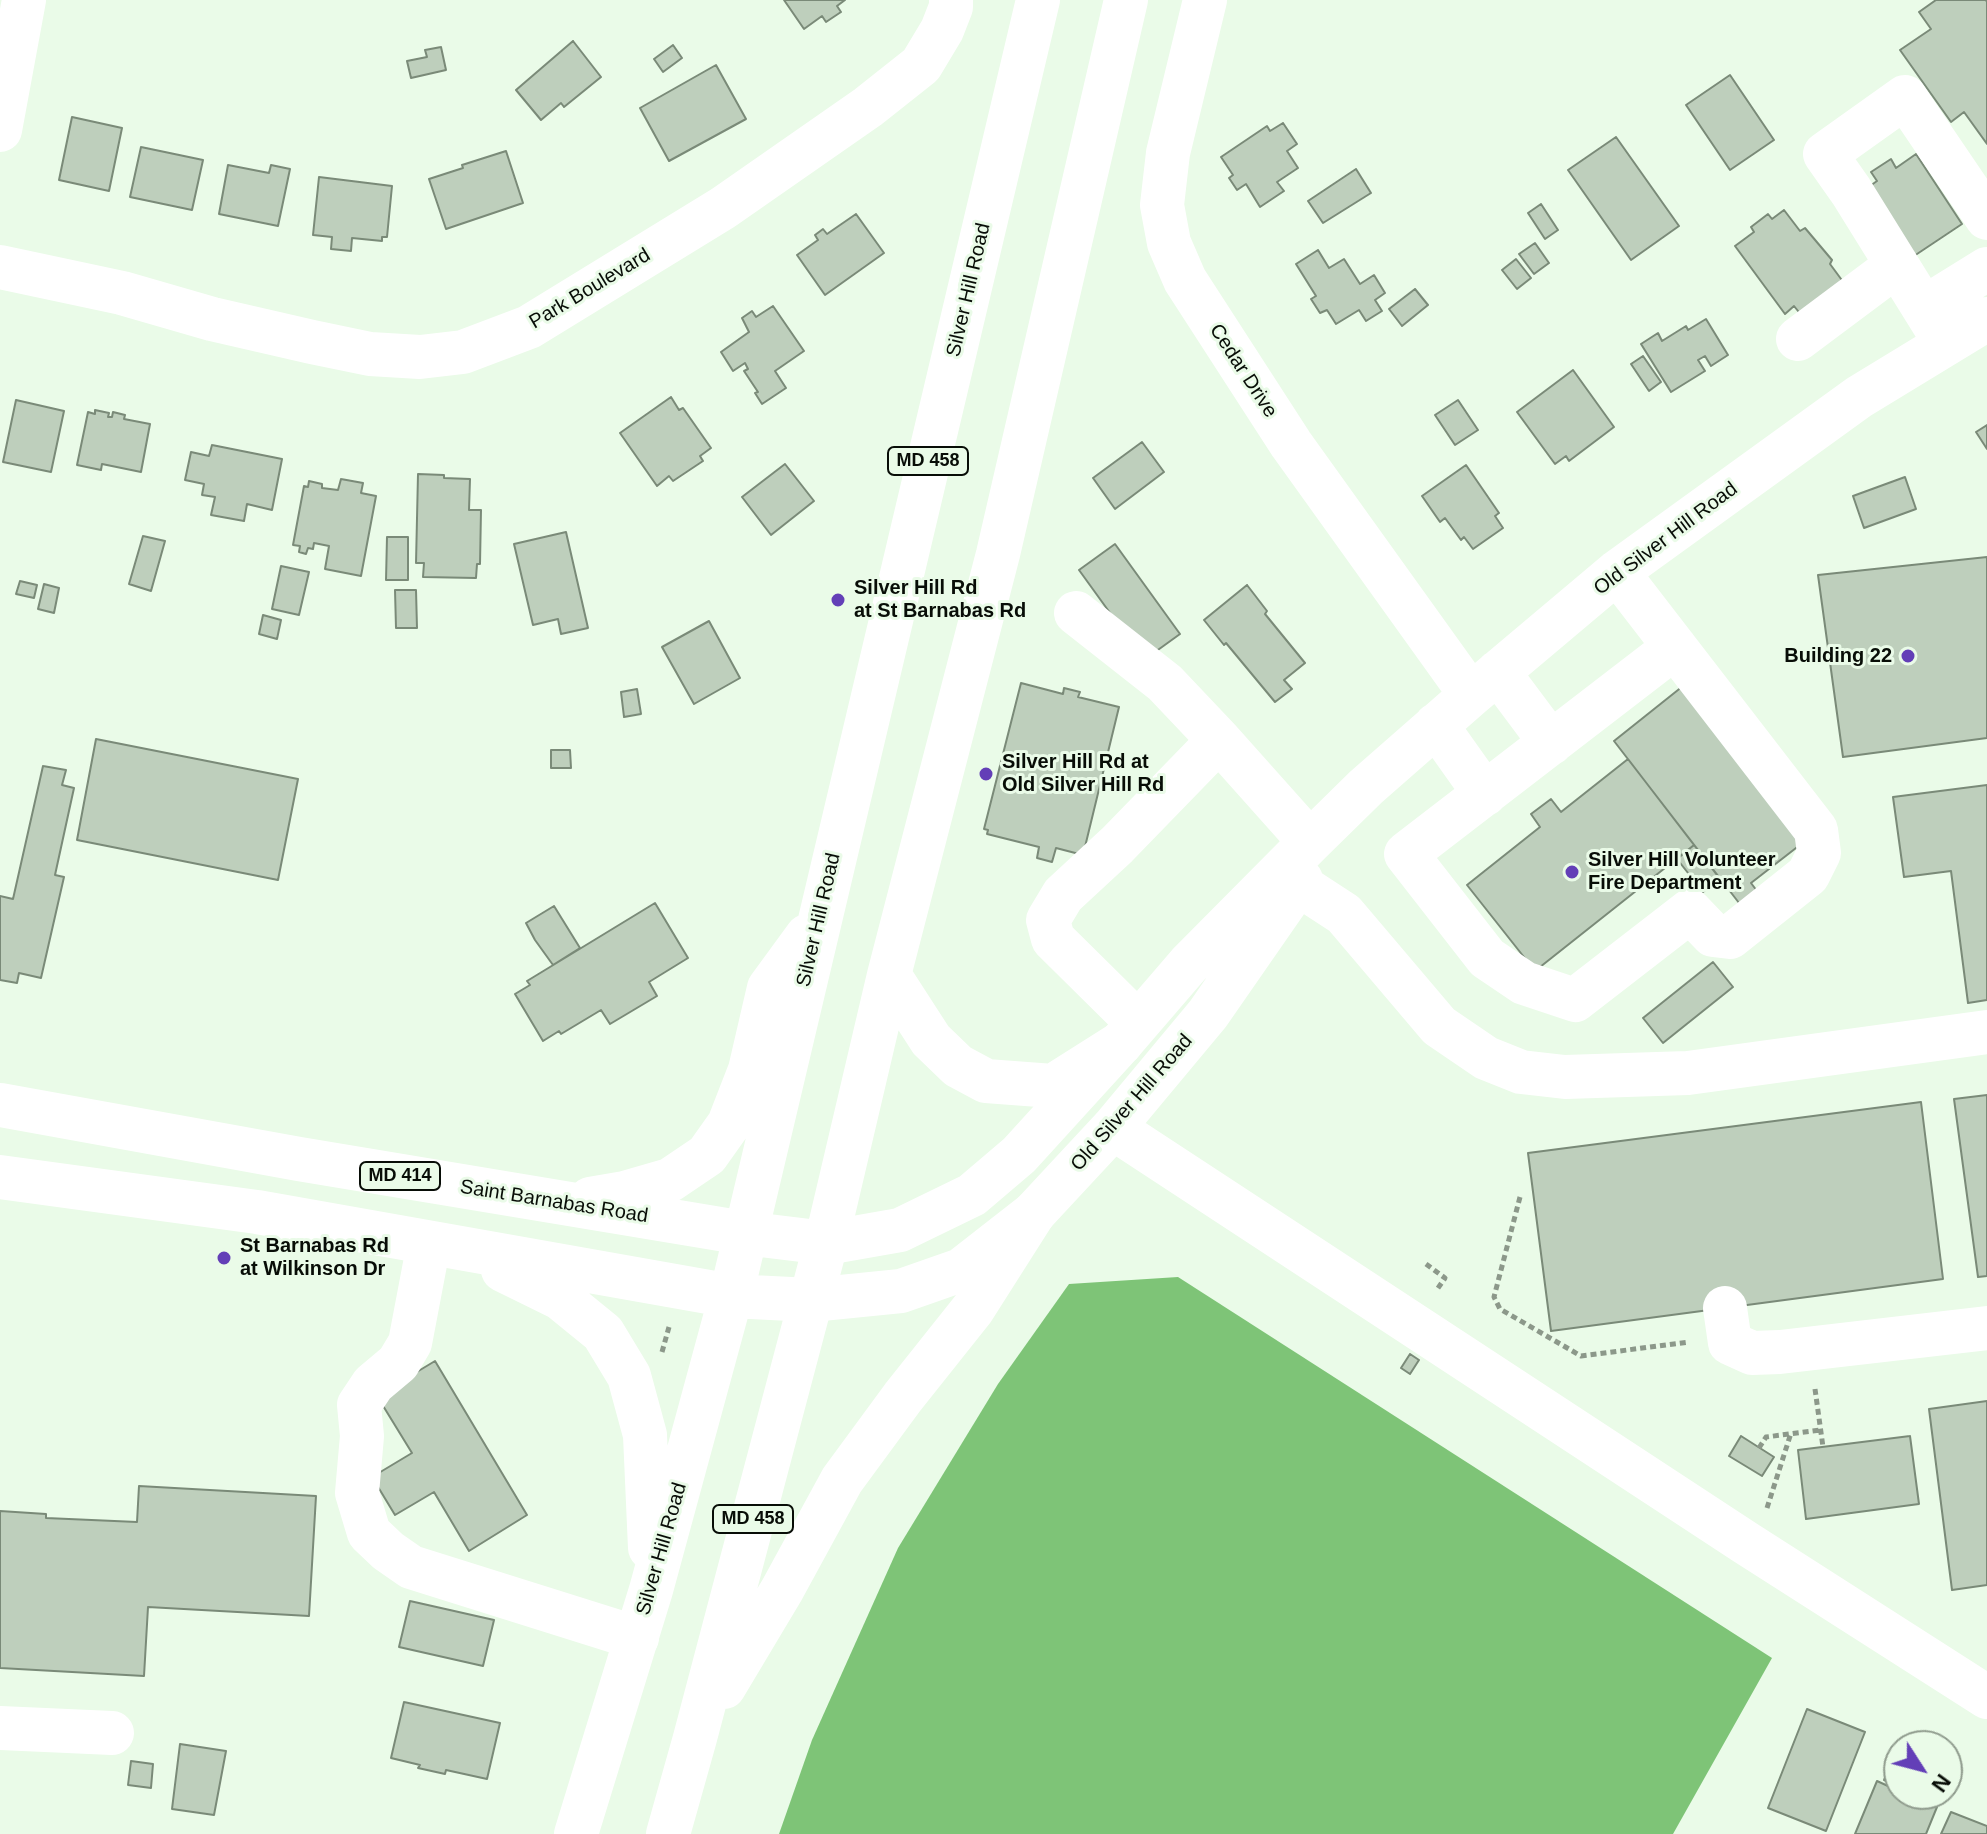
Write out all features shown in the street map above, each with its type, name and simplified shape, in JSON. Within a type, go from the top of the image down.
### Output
[{"type":"main road","points":[[0,130],[24,0]]},
{"type":"main road","name":"Park Boulevard","points":[[0,267],[122,293],[212,319],[370,354],[420,357],[463,352],[529,327],[723,208],[868,107],[921,65],[942,30],[951,0]]},
{"type":"main road","name":"Silver Hill Road","points":[[576,1834],[651,1590],[731,1296],[1038,0]]},
{"type":"main road","name":"MD 458","points":[[668,1834],[826,1243],[889,975],[998,554],[1126,0]]},
{"type":"main road","name":"Cedar Drive","points":[[1205,0],[1168,153],[1162,205],[1169,243],[1185,280],[1291,444],[1484,684],[1551,743]]},
{"type":"main road","points":[[1987,218],[1905,97],[1825,154],[1935,326],[1987,269]]},
{"type":"main road","points":[[1798,339],[1897,265]]},
{"type":"main road","name":"Old Silver Hill Road","points":[[826,1243],[900,1230],[972,1195],[1019,1155],[1189,964],[1366,787],[1436,725],[1617,572],[1859,397],[1935,326],[1987,319]]},
{"type":"main road","points":[[1617,572],[1675,647],[1816,830],[1819,853],[1808,875],[1730,937],[1713,935],[1690,911],[1575,1000],[1524,983],[1487,958],[1406,854],[1675,647]]},
{"type":"main road","points":[[1076,613],[1165,683],[1310,842]]},
{"type":"main road","points":[[1436,725],[1485,794]]},
{"type":"main road","points":[[889,975],[931,1040],[958,1066],[986,1081],[1053,1086],[1129,1033],[1053,939],[1048,920],[1063,895],[1117,845],[1219,740]]},
{"type":"main road","name":"Old Silver Hill Road","points":[[811,1300],[901,1291],[961,1270],[1034,1213],[1113,1128],[1208,1014],[1366,787]]},
{"type":"main road","points":[[1298,884],[1344,914],[1439,1026],[1486,1058],[1521,1072],[1565,1077],[1688,1073],[1987,1032]]},
{"type":"main road","points":[[562,1203],[625,1193],[670,1180],[707,1155],[729,1124],[750,1070],[769,988],[818,921]]},
{"type":"main road","name":"Saint Barnabas Road","points":[[0,1105],[562,1203],[826,1243]]},
{"type":"main road","points":[[1113,1128],[1746,1543],[1987,1697]]},
{"type":"main road","name":"MD 414","points":[[0,1177],[257,1212],[731,1296],[811,1300]]},
{"type":"main road","points":[[695,1738],[842,1480],[973,1309],[1034,1213]]},
{"type":"main road","points":[[637,1638],[411,1567],[369,1533],[357,1493],[362,1436],[359,1405],[373,1384],[398,1363],[410,1343],[442,1245],[560,1298],[603,1333],[629,1376],[645,1435],[651,1590]]},
{"type":"main road","points":[[1727,1323],[1730,1343],[1752,1353],[1987,1328]]},
{"type":"main road","points":[[0,1728],[112,1733]]},
{"type":"path","points":[[1520,1197],[1494,1297],[1500,1309],[1581,1356],[1727,1323]]},
{"type":"path","points":[[653,1360],[662,1352],[671,1321]]},
{"type":"path","points":[[1809,1348],[1823,1447]]},
{"type":"path","points":[[1759,1448],[1766,1437],[1820,1430]]},
{"type":"path","points":[[1746,1543],[1766,1511],[1791,1433]]},
{"type":"green space","points":[[1178,1277],[1772,1658],[1673,1834],[779,1834],[812,1740],[898,1548],[998,1384],[1069,1284]]},
{"type":"building","points":[[784,0],[845,0],[837,6],[841,12],[826,22],[822,16],[804,29]]},
{"type":"building","points":[[1936,0],[1987,2],[1987,144],[1964,112],[1951,122],[1900,50],[1931,29],[1919,12]]},
{"type":"building","points":[[573,41],[601,77],[564,107],[561,103],[541,120],[516,90]]},
{"type":"building","points":[[673,45],[682,58],[663,72],[654,59]]},
{"type":"building","points":[[441,47],[446,70],[411,78],[407,61],[427,57],[425,50]]},
{"type":"building","points":[[716,65],[746,119],[669,161],[640,108]]},
{"type":"building","points":[[1730,75],[1774,140],[1730,170],[1686,105]]},
{"type":"building","points":[[72,117],[122,128],[109,191],[59,180]]},
{"type":"building","points":[[1283,123],[1297,144],[1287,151],[1298,168],[1277,182],[1284,191],[1260,207],[1246,184],[1237,190],[1229,178],[1233,175],[1221,157],[1267,126],[1270,131]]},
{"type":"building","points":[[1616,137],[1679,226],[1631,260],[1568,170]]},
{"type":"building","points":[[141,147],[203,160],[192,210],[130,197]]},
{"type":"building","points":[[506,151],[523,203],[446,229],[429,179]]},
{"type":"building","points":[[1916,154],[1962,224],[1914,256],[1870,186],[1877,181],[1871,172],[1891,159],[1896,168]]},
{"type":"building","points":[[228,165],[269,173],[271,165],[290,169],[278,226],[219,214]]},
{"type":"building","points":[[1356,169],[1371,193],[1323,223],[1308,201]]},
{"type":"building","points":[[319,177],[392,186],[387,237],[382,237],[382,241],[352,238],[351,251],[331,249],[332,237],[313,235]]},
{"type":"building","points":[[1541,204],[1558,230],[1545,239],[1528,213]]},
{"type":"building","points":[[1784,210],[1800,231],[1805,228],[1832,260],[1830,264],[1844,283],[1806,321],[1794,306],[1785,314],[1735,246],[1754,232],[1751,227],[1768,214],[1772,219]]},
{"type":"building","points":[[856,214],[884,253],[825,295],[797,255],[818,240],[815,235],[823,229],[827,234]]},
{"type":"building","points":[[1535,243],[1549,263],[1534,274],[1519,254]]},
{"type":"building","points":[[1318,250],[1329,268],[1344,259],[1360,284],[1374,275],[1385,293],[1375,300],[1382,311],[1366,321],[1359,310],[1336,324],[1327,310],[1320,313],[1311,299],[1316,296],[1296,264]]},
{"type":"building","points":[[1516,259],[1531,278],[1517,289],[1502,270]]},
{"type":"building","points":[[1415,289],[1428,305],[1402,326],[1389,309]]},
{"type":"building","points":[[773,306],[804,351],[775,371],[786,388],[762,404],[744,371],[748,369],[745,363],[733,371],[721,352],[749,332],[742,318],[752,311],[756,317]]},
{"type":"building","points":[[1706,319],[1728,355],[1711,366],[1705,356],[1698,360],[1705,371],[1671,392],[1641,344],[1658,333],[1662,341],[1686,326],[1688,330]]},
{"type":"building","points":[[1643,356],[1661,382],[1649,391],[1631,364]]},
{"type":"building","points":[[1573,370],[1614,427],[1569,461],[1566,456],[1555,464],[1517,412]]},
{"type":"building","points":[[671,397],[679,410],[683,408],[711,448],[700,456],[703,461],[673,481],[669,476],[657,486],[620,433]]},
{"type":"building","points":[[16,400],[64,411],[51,472],[3,462]]},
{"type":"building","points":[[1458,400],[1478,430],[1455,445],[1435,415]]},
{"type":"building","points":[[95,410],[109,413],[108,417],[112,417],[113,412],[125,415],[124,419],[150,424],[141,472],[102,464],[101,470],[77,465],[88,412],[95,414]]},
{"type":"building","points":[[1987,425],[1987,449],[1976,432]]},
{"type":"building","points":[[1142,442],[1164,472],[1115,509],[1093,478]]},
{"type":"building","points":[[212,445],[282,459],[272,510],[247,504],[244,521],[211,515],[215,497],[202,495],[204,484],[185,480],[191,452],[209,456]]},
{"type":"building","points":[[785,464],[814,501],[771,535],[742,497]]},
{"type":"building","points":[[1466,465],[1499,513],[1495,516],[1503,528],[1473,549],[1464,537],[1461,540],[1445,518],[1440,522],[1422,496]]},
{"type":"building","points":[[418,474],[470,479],[469,510],[481,510],[480,564],[477,564],[476,578],[423,577],[424,563],[416,563]]},
{"type":"building","points":[[1905,477],[1916,509],[1864,528],[1853,496]]},
{"type":"building","points":[[341,479],[363,483],[361,493],[376,496],[361,576],[325,569],[329,546],[314,543],[313,549],[308,548],[306,554],[299,552],[300,546],[293,545],[304,486],[308,487],[309,481],[322,484],[322,488],[338,490]]},
{"type":"building","points":[[566,532],[588,628],[561,634],[558,619],[533,625],[514,544]]},
{"type":"building","points":[[143,536],[165,541],[151,591],[129,584]]},
{"type":"building","points":[[387,537],[408,537],[408,580],[386,580]]},
{"type":"building","points":[[1115,544],[1180,634],[1144,660],[1079,570]]},
{"type":"building","name":"Building 22","points":[[1987,557],[1987,738],[1843,757],[1818,575]]},
{"type":"building","points":[[281,566],[309,572],[299,615],[272,609]]},
{"type":"building","points":[[20,581],[37,585],[34,598],[16,594]]},
{"type":"building","points":[[44,584],[59,588],[54,613],[38,609]]},
{"type":"building","points":[[1247,585],[1267,611],[1265,614],[1305,663],[1284,680],[1292,689],[1275,702],[1204,620]]},
{"type":"building","points":[[395,590],[416,590],[417,628],[396,628]]},
{"type":"building","points":[[263,615],[281,620],[277,639],[259,634]]},
{"type":"building","points":[[709,621],[740,678],[694,704],[662,647]]},
{"type":"building","points":[[1021,683],[1063,694],[1064,688],[1080,692],[1078,697],[1119,707],[1083,855],[1056,848],[1052,862],[1037,858],[1039,847],[987,834],[988,830],[984,829]]},
{"type":"building","points":[[1683,686],[1805,841],[1751,883],[1763,899],[1746,912],[1614,741]]},
{"type":"building","points":[[637,689],[641,714],[624,717],[621,692]]},
{"type":"building","points":[[96,739],[298,779],[278,880],[77,840]]},
{"type":"building","points":[[551,750],[570,750],[571,768],[551,768]]},
{"type":"building","name":"Silver Hill Volunteer Fire Department","points":[[1628,759],[1694,845],[1535,971],[1467,885],[1540,827],[1531,814],[1551,799],[1561,812]]},
{"type":"building","points":[[43,766],[66,770],[62,785],[74,788],[55,875],[64,877],[41,978],[19,973],[17,983],[0,980],[0,896],[13,899]]},
{"type":"building","points":[[1987,785],[1987,1000],[1968,1003],[1951,871],[1904,877],[1893,797]]},
{"type":"building","points":[[1694,845],[1720,879],[1703,892],[1677,859]]},
{"type":"building","points":[[655,903],[688,958],[649,982],[657,996],[610,1024],[601,1010],[543,1041],[515,994],[530,985],[527,981]]},
{"type":"building","points":[[554,906],[580,948],[553,965],[526,923]]},
{"type":"building","points":[[1713,962],[1733,987],[1663,1043],[1643,1018]]},
{"type":"building","points":[[1987,1095],[1987,1276],[1978,1277],[1954,1099]]},
{"type":"building","points":[[1921,1102],[1943,1279],[1551,1331],[1528,1153]]},
{"type":"building","points":[[1410,1354],[1419,1360],[1410,1374],[1401,1368]]},
{"type":"building","points":[[435,1361],[527,1515],[469,1551],[434,1492],[395,1515],[372,1477],[412,1453],[377,1396]]},
{"type":"building","points":[[1987,1401],[1987,1585],[1952,1590],[1929,1409]]},
{"type":"building","points":[[1741,1436],[1774,1457],[1762,1476],[1729,1456]]},
{"type":"building","points":[[1910,1436],[1919,1504],[1806,1519],[1798,1450]]},
{"type":"building","points":[[139,1486],[316,1496],[309,1616],[148,1607],[144,1676],[0,1668],[0,1511],[46,1514],[46,1518],[137,1522]]},
{"type":"building","points":[[410,1601],[494,1620],[483,1666],[399,1647]]},
{"type":"building","points":[[404,1702],[500,1723],[487,1779],[446,1770],[445,1774],[391,1758]]},
{"type":"building","points":[[1807,1709],[1865,1732],[1826,1831],[1768,1808]]},
{"type":"building","points":[[180,1744],[226,1751],[214,1815],[172,1809]]},
{"type":"building","points":[[131,1761],[153,1764],[151,1788],[128,1785]]},
{"type":"building","points":[[1877,1781],[1883,1784],[1883,1810],[1936,1810],[1926,1834],[1855,1834]]},
{"type":"building","points":[[1951,1812],[1987,1826],[1987,1834],[1941,1834]]},
{"type":"place","name":"Silver Hill Rd at St Barnabas Rd","points":[[838,600]]},
{"type":"place","name":"Building 22","points":[[1908,656]]},
{"type":"place","name":"Silver Hill Rd at Old Silver Hill Rd","points":[[986,774]]},
{"type":"place","name":"Silver Hill Volunteer Fire Department","points":[[1572,872]]},
{"type":"place","name":"St Barnabas Rd at Wilkinson Dr","points":[[224,1258]]}]
